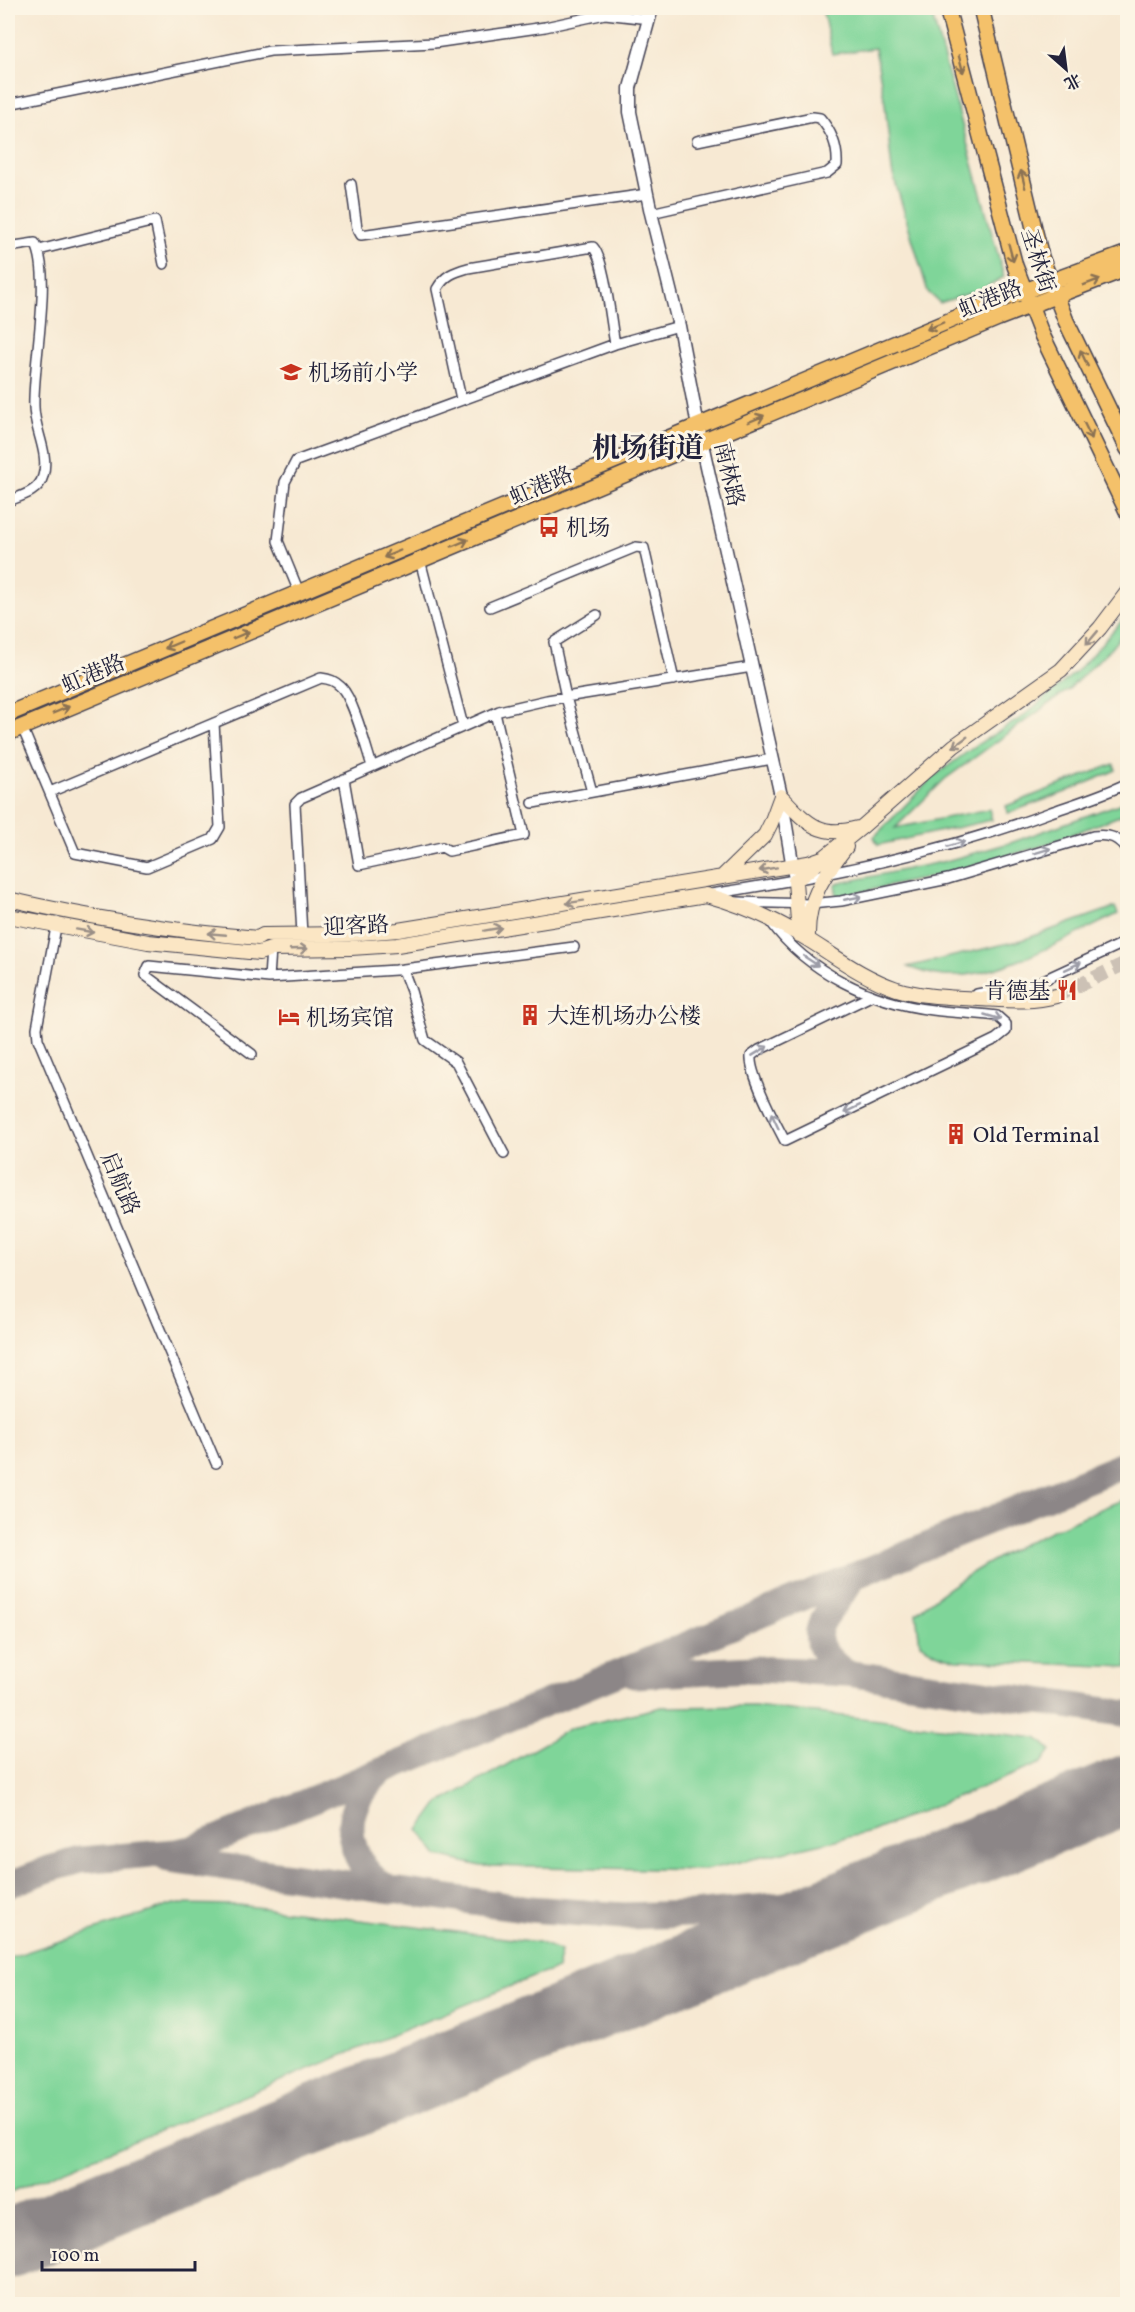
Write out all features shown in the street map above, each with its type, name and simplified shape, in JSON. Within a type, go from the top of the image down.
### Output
[{"type":"highway","name":"圣林街","points":[[947,8],[1015,266],[1041,333],[1128,513]]},
{"type":"highway","name":"圣林街","points":[[981,8],[1041,257],[1066,321],[1128,449]]},
{"type":"highway","name":"虹港路","points":[[15,730],[1031,306],[1054,288],[1128,254]]},
{"type":"highway","name":"虹港路","points":[[8,714],[1025,291],[1054,288],[1128,268]]},
{"type":"main road","points":[[804,937],[804,904],[795,881],[954,746],[1061,670],[1100,628],[1128,591]]},
{"type":"main road","points":[[722,877],[765,835],[781,796],[803,819],[817,829],[831,833],[862,826]]},
{"type":"main road","points":[[804,904],[862,826]]},
{"type":"main road","name":"迎客路","points":[[8,899],[60,911],[209,934],[258,938],[263,935],[398,930],[793,865],[825,857]]},
{"type":"main road","points":[[706,895],[732,902],[770,920],[804,937],[864,975],[900,990],[957,997],[1020,1000],[1056,996]]},
{"type":"main road","name":"迎客路","points":[[8,916],[204,949],[259,953],[271,949],[397,945],[706,895]]},
{"type":"street","points":[[8,104],[270,51],[434,44],[545,27],[605,14],[650,13]]},
{"type":"street","name":"南林路","points":[[650,13],[630,88],[630,112],[651,213],[679,326],[701,442],[781,796],[795,881]]},
{"type":"street","points":[[651,213],[827,173],[837,165],[838,153],[834,140],[820,117],[697,141]]},
{"type":"street","points":[[351,184],[357,228],[361,235],[647,194]]},
{"type":"street","points":[[39,250],[155,222],[164,264]]},
{"type":"street","points":[[8,247],[35,243],[39,250],[40,339],[34,408],[45,466],[43,477],[36,487],[25,495],[8,501]]},
{"type":"street","points":[[461,399],[437,289],[444,278],[455,272],[593,247],[598,251],[602,268],[615,344]]},
{"type":"street","points":[[299,592],[278,541],[285,482],[296,461],[615,344],[679,326]]},
{"type":"street","points":[[490,608],[636,547],[644,548],[674,680]]},
{"type":"street","points":[[420,560],[463,726]]},
{"type":"street","points":[[592,792],[566,697],[555,642],[597,615]]},
{"type":"street","points":[[302,935],[296,804],[301,798],[495,713],[566,697],[752,667]]},
{"type":"street","points":[[50,792],[321,678],[332,680],[343,689],[372,766]]},
{"type":"street","points":[[344,779],[359,865],[442,847],[449,851],[524,835],[495,713]]},
{"type":"street","points":[[15,730],[50,792],[75,853],[147,867],[213,839],[220,827],[214,723]]},
{"type":"street","points":[[533,803],[772,759]]},
{"type":"street","points":[[706,895],[795,881],[947,846],[999,831],[1128,783]]},
{"type":"street","points":[[732,902],[804,904],[841,901],[948,879],[1093,836],[1112,836],[1128,850]]},
{"type":"street","name":"启航路","points":[[60,911],[37,1028],[38,1039],[216,1463]]},
{"type":"street","points":[[770,920],[800,954],[857,990],[908,1006],[997,1016],[1004,1020],[1006,1028],[1004,1034],[996,1039],[785,1141],[765,1101],[751,1065],[751,1056],[759,1050],[872,996]]},
{"type":"street","points":[[957,997],[1025,986],[1049,978],[1128,941]]},
{"type":"street","points":[[252,1054],[146,975],[149,966],[269,978],[403,969],[574,947]]},
{"type":"street","points":[[269,978],[271,949]]},
{"type":"street","points":[[403,969],[425,1040],[456,1062],[504,1154]]},
{"type":"green space","points":[[822,8],[930,8],[1004,277],[982,289],[940,303],[928,292],[892,171],[885,104],[875,48],[832,54]]},
{"type":"green space","points":[[1127,615],[1127,628],[1112,647],[1068,690],[945,779],[895,828],[989,809],[992,820],[878,845],[874,837],[933,777],[978,744],[1021,718],[1078,670]]},
{"type":"green space","points":[[1114,764],[1116,770],[1066,792],[1008,813],[1006,806]]},
{"type":"green space","points":[[1122,803],[1127,813],[1039,847],[936,876],[837,897],[835,884],[946,861],[1013,842]]},
{"type":"green space","points":[[1115,907],[1118,914],[1056,945],[987,971],[943,976],[907,967],[1022,940]]},
{"type":"green space","points":[[1127,1498],[1127,1667],[957,1660],[938,1654],[920,1644],[916,1613],[940,1594],[1017,1547]]},
{"type":"green space","points":[[755,1706],[1037,1738],[1051,1750],[1042,1763],[871,1832],[705,1870],[481,1866],[438,1856],[419,1830],[438,1804],[571,1728],[662,1707]]},
{"type":"green space","points":[[174,1904],[239,1905],[538,1942],[561,1951],[557,1969],[8,2193],[8,1958]]},
{"type":"taxiway","points":[[8,1885],[49,1869],[81,1860],[192,1849],[1128,1463]]},
{"type":"taxiway","points":[[846,1673],[830,1659],[821,1646],[819,1635],[821,1624],[853,1576]]},
{"type":"taxiway","points":[[634,1675],[754,1669],[846,1673],[1128,1714]]},
{"type":"taxiway","points":[[380,1772],[359,1798],[351,1824],[352,1837],[361,1862],[378,1882],[390,1889]]},
{"type":"taxiway","points":[[168,1859],[530,1909],[623,1916],[692,1914],[817,1902],[888,1882],[961,1857]]},
{"type":"runway","points":[[8,2244],[1128,1789]]},
{"type":"tunnel","points":[[1056,996],[1128,962]]},
{"type":"place","name":"机场前小学","points":[[291,372]]},
{"type":"place","name":"机场","points":[[549,527]]},
{"type":"place","name":"肯德基","points":[[1067,990]]},
{"type":"place","name":"大连机场办公楼","points":[[530,1015]]},
{"type":"place","name":"机场宾馆","points":[[289,1017]]},
{"type":"place","name":"Old Terminal","points":[[956,1134]]},
{"type":"district","name":"机场街道","points":[[648,447]]}]
